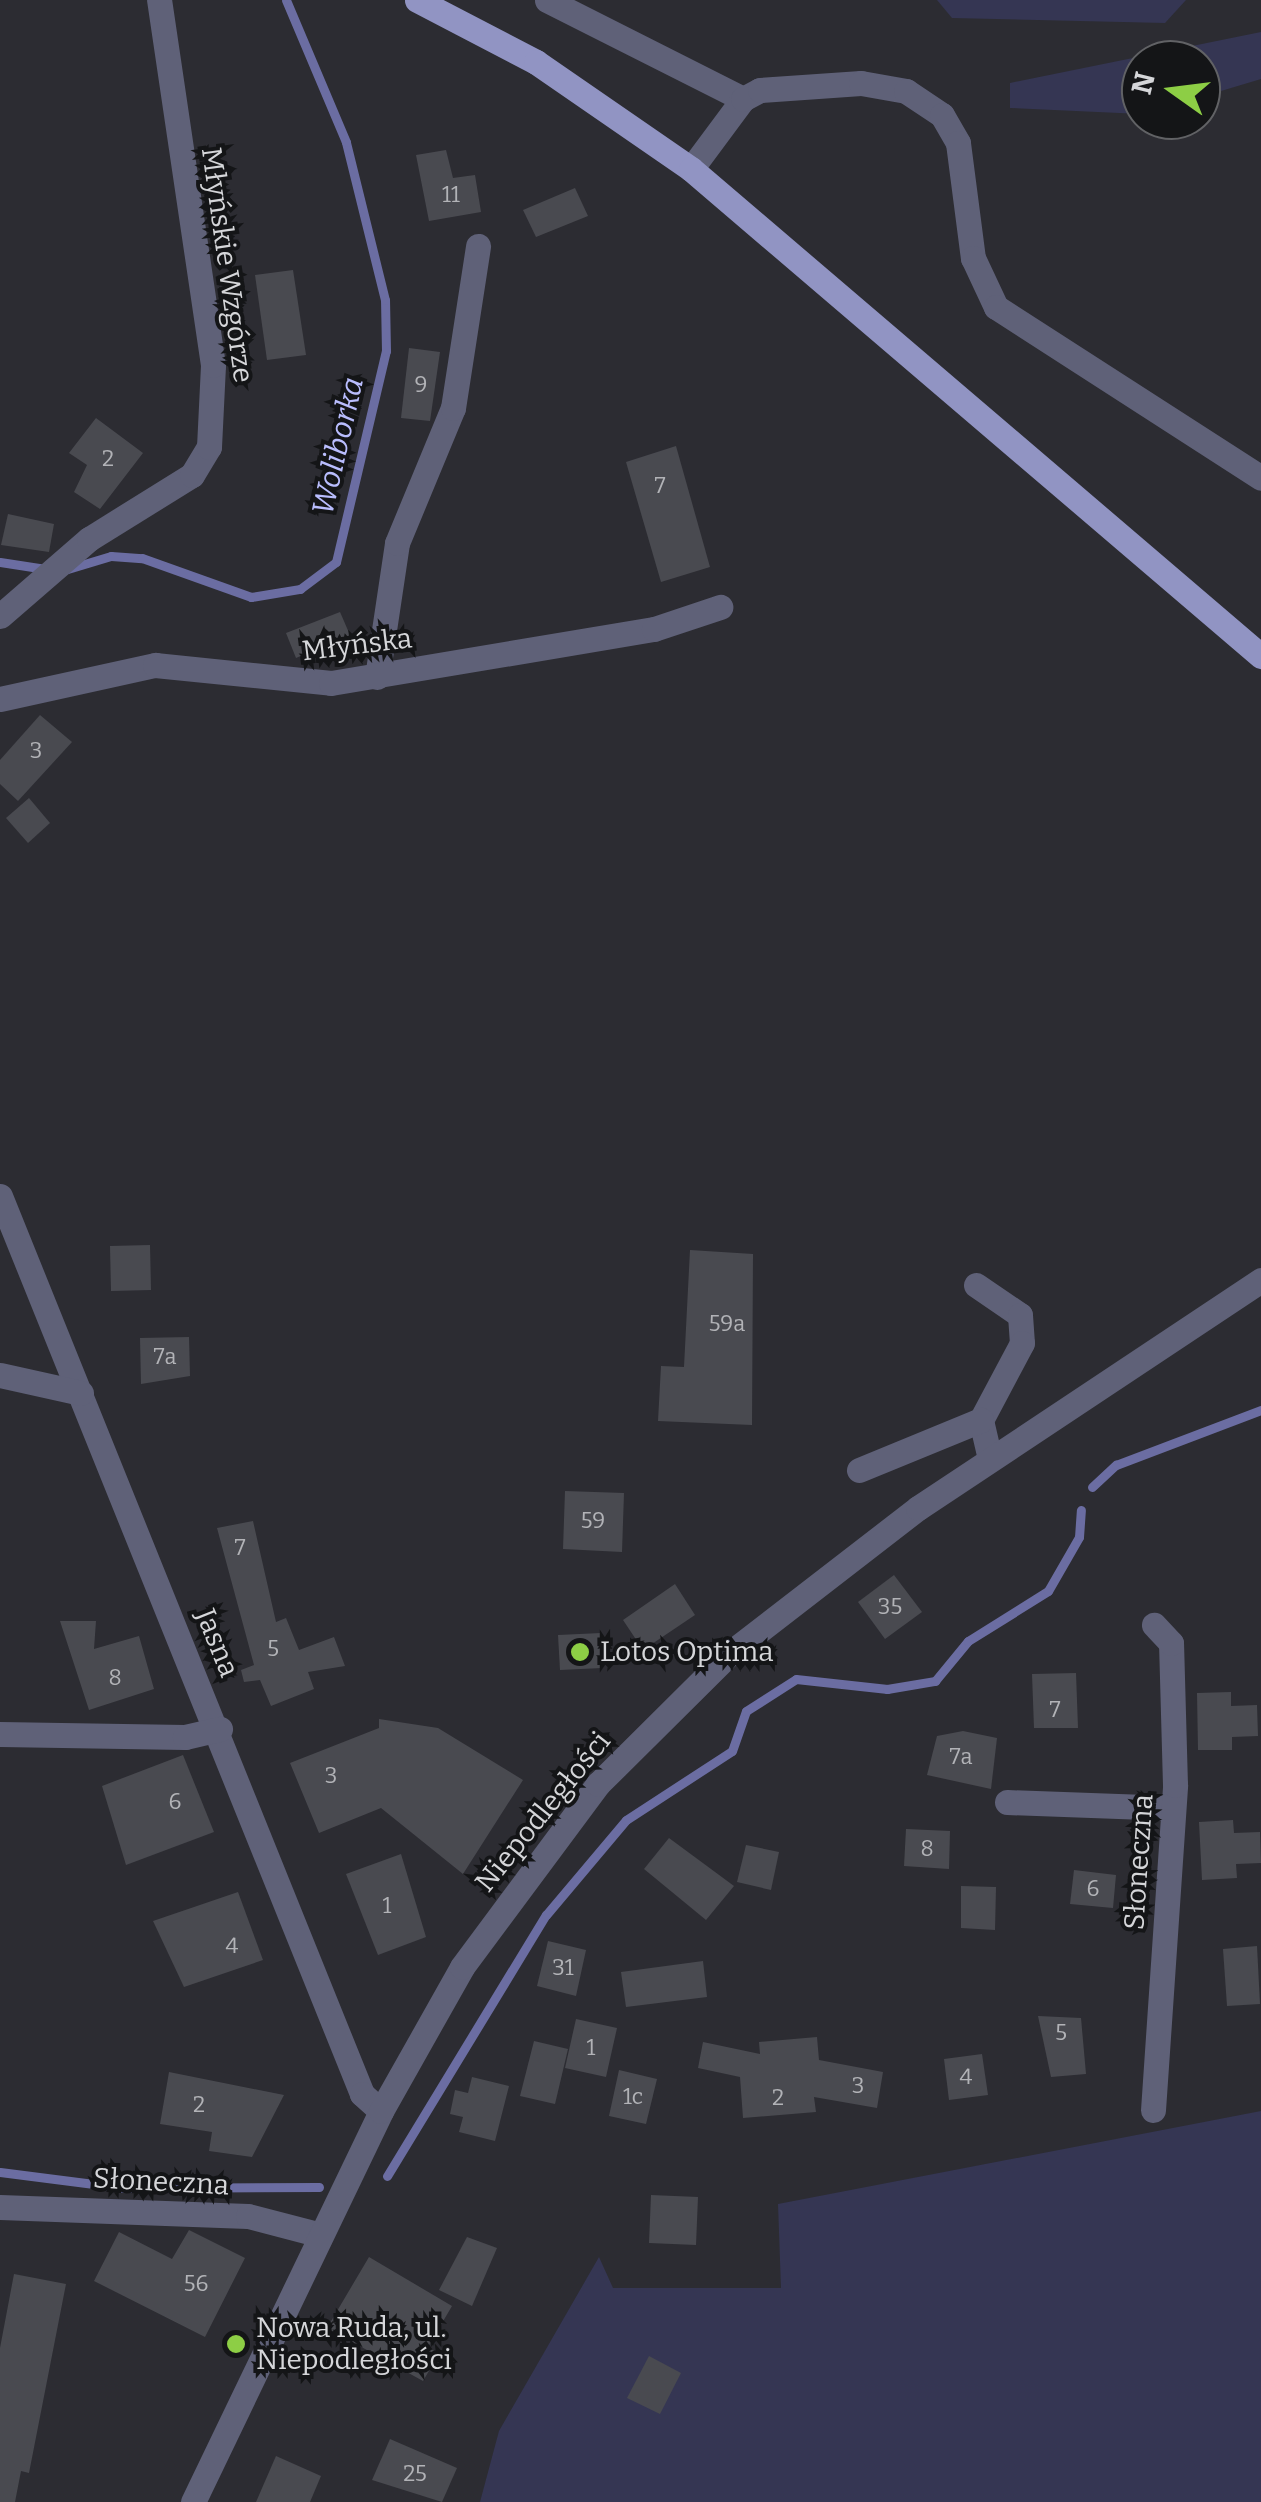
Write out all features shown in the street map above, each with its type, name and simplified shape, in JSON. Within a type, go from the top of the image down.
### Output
[{"type":"main road","points":[[417,0],[536,62],[691,169],[1261,656]]},
{"type":"street","name":"Młyńskie Wzgórze","points":[[0,616],[70,554],[192,475],[213,426],[204,294],[158,0]]},
{"type":"street","points":[[547,0],[743,99]]},
{"type":"street","points":[[691,169],[743,99],[784,84],[861,82],[927,103],[958,143],[973,258],[996,308],[1261,478]]},
{"type":"street","points":[[377,677],[397,543],[453,408],[478,246]]},
{"type":"street","name":"Młyńska","points":[[0,699],[156,665],[283,683],[377,677],[654,628],[720,608]]},
{"type":"street","name":"Jasna","points":[[0,1196],[220,1729],[362,2094],[380,2111]]},
{"type":"street","name":"Niepodległości","points":[[193,2502],[317,2234],[380,2111],[504,1903],[598,1784],[729,1654],[990,1458],[1261,1280]]},
{"type":"street","points":[[859,1470],[981,1420],[1022,1343],[1020,1315],[976,1285]]},
{"type":"street","points":[[0,1375],[82,1393]]},
{"type":"street","points":[[981,1420],[990,1458]]},
{"type":"street","name":"Słoneczna","points":[[1152,2110],[1173,1808],[1171,1643],[1154,1625]]},
{"type":"street","points":[[0,1734],[185,1737],[220,1729]]},
{"type":"street","points":[[1007,1802],[1173,1808]]},
{"type":"street","name":"Słoneczna","points":[[0,2206],[248,2216],[317,2234]]},
{"type":"shaded area","points":[[937,0],[1186,0],[1165,23],[952,18]]},
{"type":"shaded area","points":[[1261,32],[1261,79],[1221,91],[1221,40]]},
{"type":"shaded area","points":[[1121,60],[1121,113],[1010,108],[1010,83]]},
{"type":"shaded area","points":[[1261,2111],[1261,2502],[480,2502],[499,2431],[599,2257],[613,2288],[781,2288],[778,2204]]},
{"type":"building","points":[[446,150],[453,178],[475,175],[481,212],[429,221],[416,155]]},
{"type":"building","points":[[575,188],[588,216],[536,237],[523,210]]},
{"type":"building","points":[[293,270],[306,355],[267,360],[255,275]]},
{"type":"building","points":[[409,348],[440,352],[430,421],[401,418]]},
{"type":"building","points":[[96,418],[143,453],[100,509],[74,492],[87,465],[69,453]]},
{"type":"building","points":[[676,446],[710,567],[661,582],[626,462]]},
{"type":"building","points":[[8,514],[54,524],[49,552],[1,545]]},
{"type":"building","points":[[340,612],[350,635],[296,658],[286,633]]},
{"type":"building","points":[[40,715],[72,742],[18,801],[0,784],[0,760]]},
{"type":"building","points":[[29,798],[50,823],[28,843],[6,818]]},
{"type":"building","points":[[150,1245],[151,1290],[111,1291],[110,1246]]},
{"type":"building","points":[[690,1250],[753,1254],[752,1425],[658,1421],[661,1366],[684,1367]]},
{"type":"building","points":[[189,1337],[190,1376],[141,1384],[140,1338]]},
{"type":"building","points":[[565,1491],[624,1493],[622,1552],[563,1549]]},
{"type":"building","points":[[253,1521],[276,1622],[286,1618],[299,1650],[334,1637],[345,1666],[308,1672],[314,1689],[271,1706],[260,1680],[244,1682],[241,1670],[254,1665],[217,1528]]},
{"type":"building","points":[[894,1575],[922,1612],[885,1639],[858,1602]]},
{"type":"building","points":[[675,1584],[695,1615],[643,1650],[623,1620]]},
{"type":"building","points":[[60,1621],[96,1621],[94,1649],[139,1636],[154,1689],[89,1710]]},
{"type":"building","name":"Lotos Optima","points":[[601,1633],[602,1668],[560,1670],[558,1635]]},
{"type":"building","points":[[1076,1673],[1078,1728],[1034,1728],[1032,1674]]},
{"type":"building","points":[[1231,1692],[1231,1706],[1257,1705],[1258,1736],[1232,1737],[1232,1750],[1198,1750],[1197,1693]]},
{"type":"building","points":[[379,1719],[438,1728],[523,1780],[463,1874],[381,1808],[319,1833],[290,1763],[379,1728]]},
{"type":"building","points":[[963,1731],[997,1738],[991,1789],[927,1775],[937,1736]]},
{"type":"building","points":[[183,1755],[214,1832],[126,1865],[102,1786]]},
{"type":"building","points":[[1233,1820],[1234,1833],[1260,1832],[1261,1863],[1236,1864],[1237,1878],[1202,1880],[1199,1822]]},
{"type":"building","points":[[906,1829],[950,1831],[949,1869],[904,1866]]},
{"type":"building","points":[[669,1838],[734,1886],[706,1920],[644,1869]]},
{"type":"building","points":[[746,1845],[779,1852],[771,1890],[737,1882]]},
{"type":"building","points":[[401,1854],[426,1937],[378,1955],[346,1874]]},
{"type":"building","points":[[1074,1870],[1116,1875],[1113,1908],[1070,1904]]},
{"type":"building","points":[[961,1886],[996,1887],[995,1930],[961,1928]]},
{"type":"building","points":[[238,1892],[263,1960],[184,1987],[153,1921]]},
{"type":"building","points":[[548,1941],[586,1950],[576,1996],[537,1986]]},
{"type":"building","points":[[1257,1946],[1260,2004],[1227,2006],[1223,1949]]},
{"type":"building","points":[[703,1961],[707,1997],[626,2007],[621,1972]]},
{"type":"building","points":[[1038,2016],[1081,2018],[1086,2074],[1051,2077]]},
{"type":"building","points":[[576,2019],[617,2028],[606,2077],[565,2068]]},
{"type":"building","points":[[817,2037],[819,2060],[883,2072],[877,2108],[814,2097],[816,2112],[743,2118],[740,2077],[698,2068],[703,2042],[760,2054],[759,2042]]},
{"type":"building","points":[[534,2041],[568,2049],[555,2104],[520,2096]]},
{"type":"building","points":[[982,2054],[988,2095],[949,2100],[944,2059]]},
{"type":"building","points":[[619,2070],[657,2079],[646,2124],[609,2116]]},
{"type":"building","points":[[169,2072],[284,2095],[252,2157],[209,2151],[212,2132],[160,2124]]},
{"type":"building","points":[[472,2077],[509,2086],[495,2141],[459,2132],[463,2117],[450,2114],[455,2090],[468,2093]]},
{"type":"building","points":[[651,2195],[698,2197],[696,2245],[649,2243]]},
{"type":"building","points":[[189,2230],[245,2258],[205,2337],[94,2281],[119,2232],[172,2259]]},
{"type":"building","points":[[467,2237],[497,2248],[472,2306],[439,2290]]},
{"type":"building","points":[[369,2257],[452,2306],[428,2347],[439,2354],[423,2381],[327,2328]]},
{"type":"building","points":[[14,2274],[66,2284],[29,2473],[21,2471],[15,2502],[0,2502],[0,2348]]},
{"type":"building","points":[[649,2356],[681,2373],[660,2414],[627,2398]]},
{"type":"building","points":[[390,2439],[457,2468],[442,2502],[372,2480]]},
{"type":"building","points":[[276,2456],[321,2476],[310,2502],[256,2502]]},
{"type":"waterway","name":"Woliborka","points":[[61,571],[111,556],[142,558],[251,597],[300,589],[336,562],[386,351],[385,300],[346,142],[286,0]]},
{"type":"waterway","name":"Woliborka","points":[[0,562],[45,569]]},
{"type":"waterway","points":[[1092,1487],[1116,1465],[1261,1410]]},
{"type":"waterway","points":[[387,2176],[546,1915],[626,1820],[732,1751],[746,1711],[796,1679],[887,1689],[935,1681],[968,1641],[1048,1591],[1079,1537],[1081,1510]]},
{"type":"waterway","points":[[0,2172],[125,2188],[319,2187]]},
{"type":"place","name":"Lotos Optima","points":[[580,1652]]},
{"type":"place","name":"Nowa Ruda, ul. Niepodległości","points":[[236,2344]]}]
